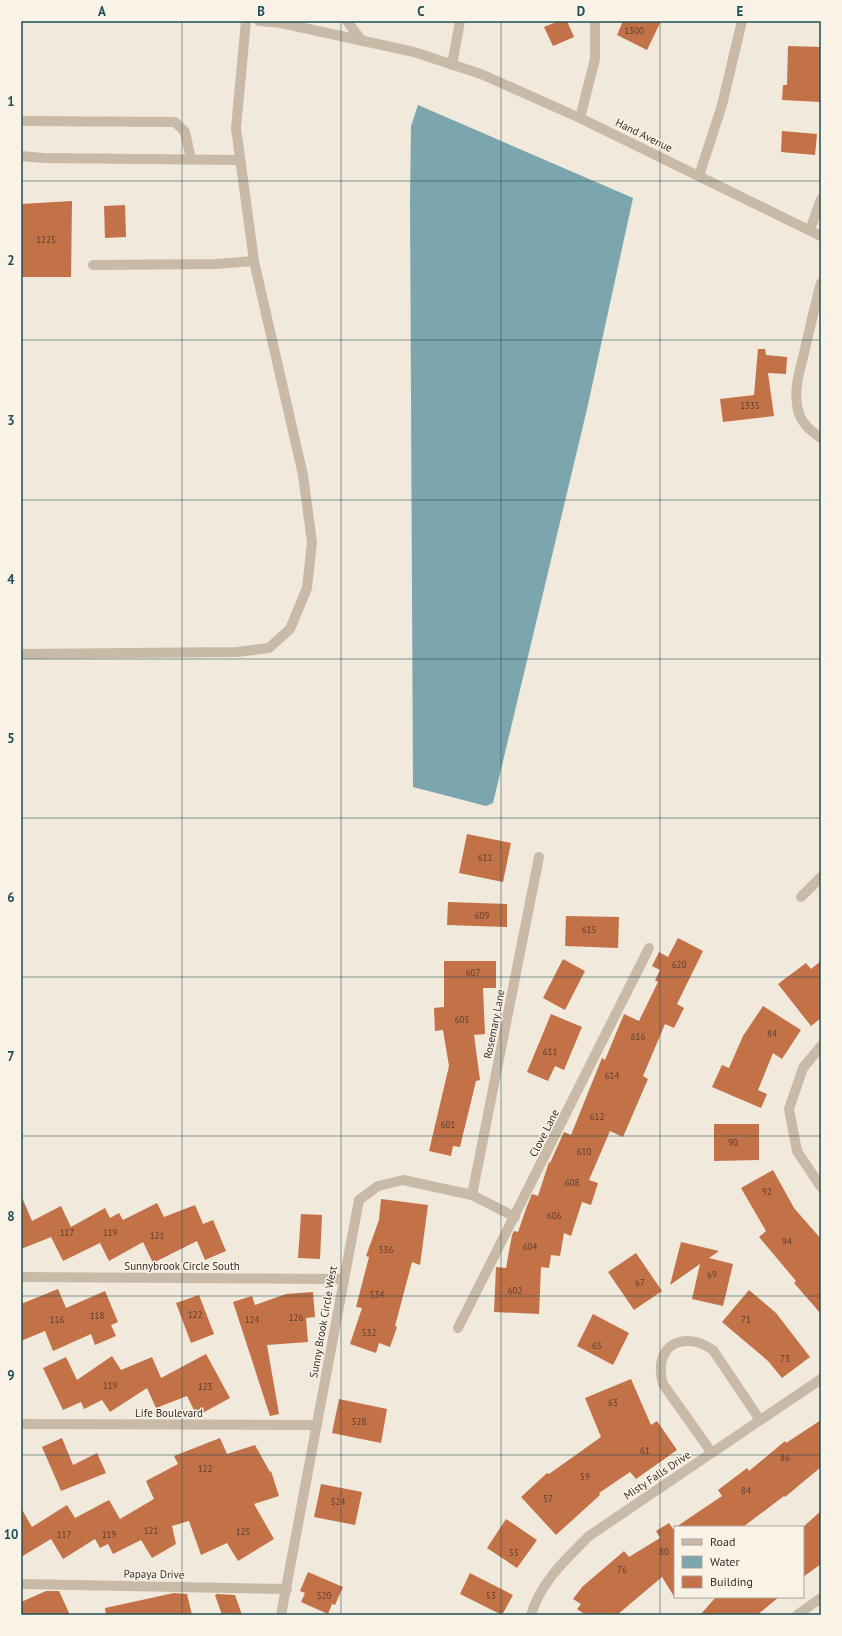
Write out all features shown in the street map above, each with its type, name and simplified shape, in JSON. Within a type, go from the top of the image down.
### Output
[{"type":"street","points":[[21,654],[237,652],[269,648],[290,629],[308,588],[312,542],[303,475],[254,261],[236,128],[246,21]]},
{"type":"street","name":"Hand Avenue","points":[[259,21],[281,23],[414,52],[481,74],[580,118],[821,236]]},
{"type":"street","points":[[347,21],[362,41]]},
{"type":"street","points":[[452,64],[460,21]]},
{"type":"street","points":[[580,118],[595,59],[595,21]]},
{"type":"street","points":[[699,176],[722,105],[742,21]]},
{"type":"street","points":[[21,121],[175,122],[185,132],[191,159]]},
{"type":"street","points":[[21,156],[43,158],[240,160]]},
{"type":"street","points":[[810,230],[821,200]]},
{"type":"street","points":[[93,265],[216,264],[254,261]]},
{"type":"street","points":[[821,283],[812,314],[797,384],[796,405],[806,427],[821,438]]},
{"type":"street","name":"Rosemary Lane","points":[[472,1195],[539,857]]},
{"type":"street","points":[[801,897],[821,877]]},
{"type":"street","name":"Clove Lane","points":[[458,1328],[650,948]]},
{"type":"street","points":[[821,1046],[803,1068],[789,1109],[797,1151],[821,1187]]},
{"type":"street","name":"Sunny Brook Circle West","points":[[281,1615],[358,1200],[378,1186],[403,1180],[472,1195],[515,1217]]},
{"type":"street","name":"Sunnybrook Circle South","points":[[21,1277],[343,1279]]},
{"type":"street","points":[[712,1453],[663,1384],[660,1373],[660,1364],[664,1353],[669,1346],[676,1342],[696,1341],[705,1344],[713,1350],[760,1420]]},
{"type":"street","name":"Misty Falls Drive","points":[[531,1615],[534,1603],[559,1566],[590,1536],[821,1379]]},
{"type":"street","name":"Life Boulevard","points":[[21,1424],[317,1425]]},
{"type":"street","name":"Papaya Drive","points":[[21,1584],[287,1589]]},
{"type":"street","points":[[797,1615],[821,1598]]},
{"type":"water","points":[[418,105],[633,198],[587,409],[493,803],[486,806],[413,787],[410,200],[411,126]]},
{"type":"building","points":[[559,21],[567,21],[574,37],[553,46],[544,27]]},
{"type":"building","points":[[623,21],[661,21],[647,50],[617,35]]},
{"type":"building","points":[[788,46],[821,47],[821,102],[782,100],[783,85],[787,85]]},
{"type":"building","points":[[782,131],[817,134],[815,155],[781,152]]},
{"type":"building","points":[[72,201],[71,277],[21,277],[21,204]]},
{"type":"building","points":[[125,205],[126,237],[105,238],[104,206]]},
{"type":"building","points":[[758,349],[765,349],[766,355],[787,357],[786,374],[768,373],[774,416],[723,422],[720,399],[754,395]]},
{"type":"building","points":[[467,834],[511,843],[503,882],[459,873]]},
{"type":"building","points":[[448,902],[507,904],[507,927],[447,925]]},
{"type":"building","points":[[566,916],[619,917],[618,948],[565,946]]},
{"type":"building","points":[[678,938],[703,951],[677,1004],[684,1008],[674,1028],[665,1024],[643,1076],[648,1079],[623,1137],[610,1131],[589,1180],[598,1183],[591,1205],[582,1202],[571,1236],[564,1233],[560,1256],[551,1255],[549,1268],[541,1267],[539,1314],[494,1312],[496,1267],[506,1268],[512,1235],[514,1231],[518,1232],[532,1194],[538,1196],[549,1162],[550,1163],[564,1132],[571,1135],[602,1058],[605,1060],[624,1014],[639,1021],[658,982],[655,980],[660,970],[652,966],[659,952],[668,957]]},
{"type":"building","points":[[563,959],[585,971],[565,1010],[543,998]]},
{"type":"building","points":[[444,961],[496,961],[496,988],[483,988],[485,1034],[474,1035],[480,1080],[476,1081],[460,1147],[453,1146],[451,1156],[429,1151],[449,1066],[443,1030],[435,1031],[434,1008],[444,1007]]},
{"type":"building","points":[[821,961],[821,1018],[811,1026],[778,984],[806,963],[811,969]]},
{"type":"building","points":[[763,1006],[801,1030],[782,1059],[773,1053],[758,1090],[767,1094],[761,1108],[712,1087],[722,1065],[729,1068],[743,1036]]},
{"type":"building","points":[[551,1014],[582,1027],[564,1070],[555,1066],[548,1081],[527,1072]]},
{"type":"building","points":[[714,1124],[759,1124],[759,1160],[714,1161]]},
{"type":"building","points":[[773,1170],[794,1208],[821,1239],[821,1314],[794,1283],[796,1281],[759,1237],[766,1231],[741,1188]]},
{"type":"building","points":[[21,1195],[32,1221],[61,1206],[71,1227],[105,1208],[110,1218],[119,1213],[123,1220],[157,1203],[164,1217],[195,1205],[203,1224],[213,1220],[226,1251],[205,1260],[197,1241],[153,1263],[143,1242],[109,1261],[100,1243],[63,1261],[51,1237],[21,1249]]},
{"type":"building","points":[[381,1199],[428,1205],[420,1265],[412,1262],[395,1326],[397,1327],[390,1347],[379,1343],[376,1353],[350,1344],[362,1308],[356,1307],[369,1257],[366,1256],[379,1220]]},
{"type":"building","points":[[301,1214],[322,1215],[320,1259],[298,1258]]},
{"type":"building","points":[[681,1242],[719,1251],[709,1258],[733,1264],[723,1306],[692,1299],[700,1264],[670,1285]]},
{"type":"building","points":[[636,1253],[662,1291],[634,1310],[608,1272]]},
{"type":"building","points":[[58,1289],[66,1308],[105,1291],[118,1322],[111,1325],[116,1336],[95,1345],[91,1334],[53,1351],[45,1331],[21,1341],[21,1304]]},
{"type":"building","points":[[749,1290],[776,1313],[810,1357],[782,1378],[768,1361],[722,1322]]},
{"type":"building","points":[[313,1292],[315,1317],[306,1318],[308,1342],[267,1345],[279,1414],[270,1416],[233,1302],[252,1296],[255,1305],[286,1294]]},
{"type":"building","points":[[199,1295],[214,1334],[191,1343],[176,1303]]},
{"type":"building","points":[[593,1314],[629,1333],[613,1365],[577,1346]]},
{"type":"building","points":[[206,1354],[230,1398],[197,1416],[187,1396],[156,1408],[147,1388],[110,1412],[102,1400],[84,1409],[81,1402],[63,1410],[43,1368],[66,1357],[77,1380],[112,1356],[121,1370],[152,1357],[161,1378]]},
{"type":"building","points":[[631,1379],[651,1425],[657,1421],[677,1450],[636,1479],[630,1472],[599,1493],[600,1495],[556,1535],[521,1497],[547,1473],[549,1474],[601,1437],[585,1398]]},
{"type":"building","points":[[339,1399],[387,1409],[381,1443],[332,1433]]},
{"type":"building","points":[[821,1420],[821,1467],[785,1497],[784,1496],[744,1526],[677,1526],[722,1496],[718,1490],[747,1468],[749,1471],[785,1441],[786,1443]]},
{"type":"building","points":[[62,1438],[73,1465],[97,1453],[106,1473],[61,1491],[42,1447]]},
{"type":"building","points":[[220,1438],[227,1454],[255,1445],[270,1472],[271,1471],[279,1496],[254,1504],[274,1539],[238,1561],[227,1543],[201,1555],[189,1521],[172,1526],[176,1544],[152,1558],[141,1540],[113,1554],[108,1544],[100,1548],[95,1539],[63,1559],[51,1539],[21,1557],[21,1508],[32,1527],[67,1505],[75,1518],[109,1500],[120,1519],[154,1499],[146,1481],[178,1464],[174,1456]]},
{"type":"building","points":[[321,1484],[362,1492],[355,1525],[314,1517]]},
{"type":"building","points":[[821,1511],[821,1564],[804,1576],[804,1526]]},
{"type":"building","points":[[506,1519],[537,1540],[517,1568],[487,1548]]},
{"type":"building","points":[[669,1523],[674,1528],[674,1596],[662,1577],[617,1615],[586,1615],[577,1609],[581,1604],[573,1599],[582,1587],[624,1551],[629,1557],[660,1538],[656,1531]]},
{"type":"building","points":[[308,1572],[343,1587],[335,1605],[332,1604],[328,1614],[301,1602],[305,1593],[300,1591]]},
{"type":"building","points":[[470,1573],[513,1595],[502,1615],[460,1594]]},
{"type":"building","points":[[46,1591],[59,1591],[70,1615],[21,1615],[21,1602]]},
{"type":"building","points":[[174,1593],[187,1594],[192,1615],[106,1615],[105,1608]]},
{"type":"building","points":[[215,1595],[235,1595],[242,1615],[222,1615]]},
{"type":"building","points":[[715,1598],[778,1598],[757,1615],[700,1615]]}]
